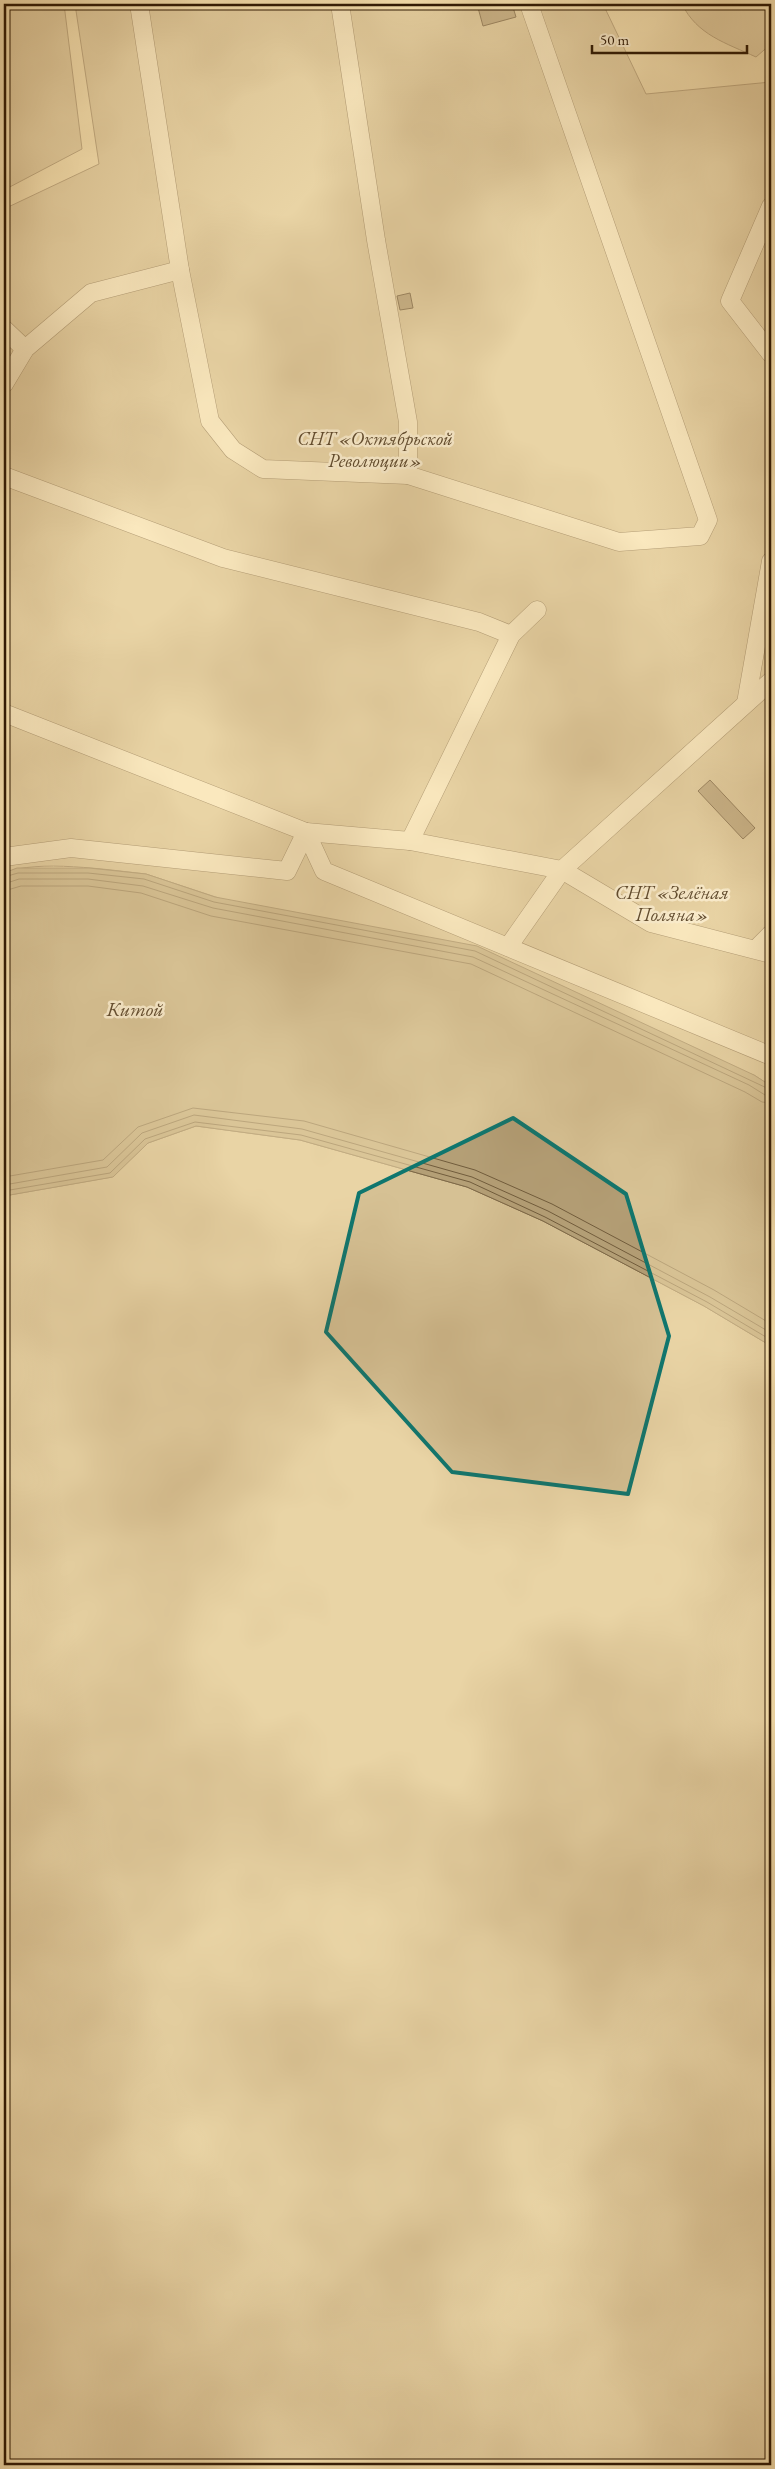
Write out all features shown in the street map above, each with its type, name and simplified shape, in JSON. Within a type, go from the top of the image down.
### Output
[{"type":"street","points":[[139,4],[180,270],[210,420],[233,450],[263,469],[408,475],[619,542],[700,536],[708,520],[529,4]]},
{"type":"street","points":[[340,4],[376,240],[408,422],[408,475]]},
{"type":"street","points":[[771,206],[730,301],[771,354]]},
{"type":"street","points":[[4,384],[24,349],[91,293],[180,270]]},
{"type":"street","points":[[4,329],[24,349]]},
{"type":"street","points":[[4,476],[223,558],[479,622],[511,635]]},
{"type":"street","points":[[746,703],[771,560]]},
{"type":"street","points":[[410,841],[511,635],[537,610]]},
{"type":"street","points":[[508,947],[562,870],[771,681]]},
{"type":"street","points":[[4,713],[306,832],[410,841],[562,870],[651,923],[764,952],[771,934]]},
{"type":"street","points":[[4,857],[71,848],[287,871],[306,832]]},
{"type":"street","points":[[306,832],[324,871],[771,1056]]},
{"type":"highlighted area","points":[[513,1118],[626,1194],[669,1336],[628,1494],[452,1472],[326,1332],[359,1193]]},
{"type":"green space","points":[[4,4],[64,4],[82,149],[4,190]]},
{"type":"green space","name":"СНТ «Октябрьской Революции»","points":[[75,4],[603,4],[646,94],[771,82],[771,1086],[754,1075],[146,874],[54,866],[18,869],[4,873],[4,209],[99,164]]},
{"type":"green space","points":[[682,4],[771,4],[771,44],[756,57],[704,31],[688,15]]},
{"type":"green space","points":[[196,1126],[300,1140],[467,1187],[543,1221],[704,1306],[771,1346],[771,2465],[4,2465],[4,1196],[112,1177],[148,1143]]},
{"type":"water","name":"Китой","points":[[17,868],[89,868],[146,874],[215,897],[477,946],[754,1075],[771,1086],[771,1346],[704,1306],[543,1221],[467,1187],[300,1140],[196,1126],[148,1143],[113,1177],[4,1196],[4,873]]},
{"type":"building","points":[[477,4],[512,4],[516,17],[483,26]]},
{"type":"building","points":[[410,293],[413,308],[400,310],[397,296]]},
{"type":"building","points":[[710,780],[755,828],[743,839],[698,791]]},
{"type":"park label","name":"СНТ «Зелёная Поляна»","points":[[672,903]]}]
